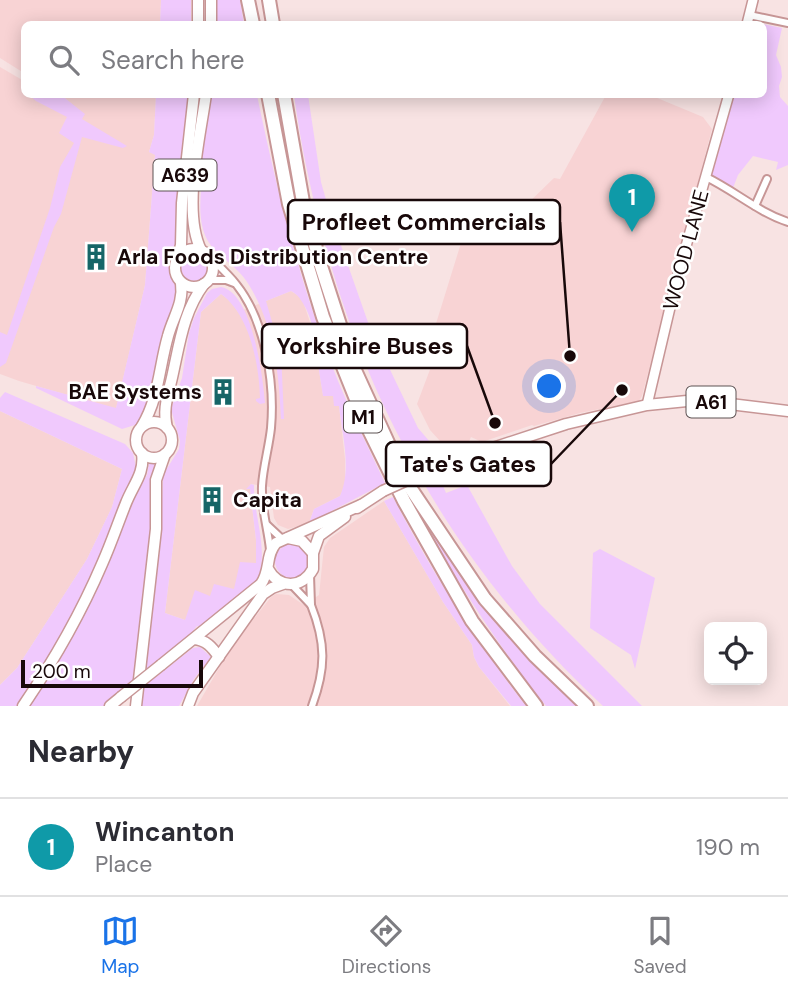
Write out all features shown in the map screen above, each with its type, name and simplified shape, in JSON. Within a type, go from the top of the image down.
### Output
[{"type":"highway","points":[[248,0],[254,21]]},
{"type":"highway","points":[[254,0],[255,21]]},
{"type":"highway","points":[[271,0],[274,21]]},
{"type":"highway","name":"M1","points":[[269,98],[289,204],[323,317],[366,424],[404,501],[472,621],[536,706]]},
{"type":"highway","name":"M1","points":[[285,98],[303,202],[321,266],[354,368],[405,480],[485,598],[535,656],[587,706]]},
{"type":"main road","points":[[198,0],[198,21]]},
{"type":"main road","points":[[211,0],[211,21]]},
{"type":"main road","name":"A639","points":[[178,256],[181,246],[181,203],[194,98]]},
{"type":"main road","name":"A639","points":[[205,98],[192,208],[193,228],[205,253]]},
{"type":"main road","points":[[136,706],[156,530],[156,480],[172,438],[167,428],[165,405],[190,308],[207,282],[213,267],[205,253],[186,250],[178,256],[174,267],[181,283],[188,287],[207,282]]},
{"type":"main road","points":[[23,706],[76,617],[140,477],[143,461],[136,438],[153,404],[168,335],[181,303],[181,283]]},
{"type":"main road","name":"A61","points":[[310,575],[319,536],[383,491],[438,466],[566,424],[647,405],[697,400],[788,411]]},
{"type":"main road","points":[[142,426],[158,422],[167,428]]},
{"type":"main road","points":[[142,453],[153,457],[165,454]]},
{"type":"main road","name":"A61","points":[[270,550],[284,539],[361,505]]},
{"type":"main road","points":[[284,539],[302,541],[313,553]]},
{"type":"main road","points":[[270,550],[268,569],[277,581],[288,584]]},
{"type":"main road","points":[[110,706],[261,584],[268,569]]},
{"type":"main road","points":[[188,706],[193,693],[263,594],[272,587],[302,582],[310,575]]},
{"type":"main road","points":[[194,639],[208,644],[219,657]]},
{"type":"street","points":[[748,20],[753,0]]},
{"type":"street","points":[[767,21],[788,23]]},
{"type":"street","name":"WOOD LANE","points":[[647,405],[677,278],[728,98]]},
{"type":"street","points":[[706,177],[733,190],[771,216],[788,222]]},
{"type":"street","points":[[755,206],[766,179]]},
{"type":"street","points":[[205,253],[236,284],[254,318],[268,362],[272,419],[262,487],[262,506],[270,550]]},
{"type":"street","points":[[207,282],[226,280],[236,284]]},
{"type":"street","points":[[267,525],[284,539]]},
{"type":"street","points":[[310,575],[311,605],[320,627],[324,657],[319,688],[312,706]]},
{"type":"street","points":[[288,584],[311,605]]},
{"type":"shaded area","points":[[0,0],[161,0],[160,21],[21,21],[21,71],[0,58]]},
{"type":"shaded area","points":[[161,0],[191,0],[191,21],[160,21]]},
{"type":"shaded area","points":[[214,0],[240,0],[244,21],[215,21]]},
{"type":"shaded area","points":[[767,25],[782,28],[776,55],[782,77],[780,97],[788,106],[788,165],[776,170],[778,162],[753,156],[738,175],[733,188],[711,177],[732,98],[767,98]]},
{"type":"shaded area","points":[[0,67],[21,79],[21,98],[53,98],[82,118],[84,114],[65,98],[156,98],[154,135],[149,152],[155,154],[145,285],[116,409],[0,374]]},
{"type":"shaded area","points":[[32,98],[65,98],[85,114],[82,119],[127,146],[123,148],[82,137],[61,214],[6,363],[0,367],[0,332],[7,335],[50,208],[60,167],[74,143],[59,133],[67,117]]},
{"type":"shaded area","points":[[156,98],[188,98],[178,198],[178,244],[170,260],[169,269],[177,291],[176,302],[165,329],[151,398],[135,425],[122,429],[36,386],[116,408],[145,285],[155,155],[149,152],[154,135]]},
{"type":"shaded area","points":[[210,98],[258,98],[301,275],[338,381],[385,483],[309,523],[314,509],[340,496],[344,486],[345,451],[339,406],[334,406],[333,396],[323,396],[316,352],[311,350],[312,324],[307,310],[291,291],[266,301],[277,339],[305,333],[303,349],[281,352],[284,419],[281,419],[277,367],[264,317],[246,280],[208,242],[204,232],[200,211],[201,167]]},
{"type":"shaded area","points":[[294,98],[308,98],[321,182],[370,328],[418,428],[442,456],[416,467],[372,380],[337,286],[301,142]]},
{"type":"shaded area","points":[[604,98],[657,98],[703,117],[712,129],[639,401],[532,425],[482,442],[471,437],[465,450],[448,455],[430,430],[417,404],[440,343],[434,330],[466,227],[493,237],[554,178],[560,179]]},
{"type":"shaded area","points":[[194,253],[204,257],[208,267],[204,277],[194,281],[184,277],[180,267],[184,257]]},
{"type":"shaded area","points":[[221,287],[232,292],[241,303],[248,319],[262,374],[265,403],[256,401],[260,398],[258,370],[246,327],[231,303],[221,294],[201,312],[165,613],[185,620],[195,590],[210,596],[214,584],[234,589],[240,562],[256,563],[250,489],[246,489],[251,484],[254,485],[262,545],[261,569],[257,580],[202,628],[197,626],[192,632],[193,635],[145,671],[161,524],[163,475],[179,449],[180,441],[171,409],[182,378],[194,318],[207,293]]},
{"type":"shaded area","points":[[291,291],[302,298],[314,334],[311,347],[316,352],[323,395],[333,395],[339,406],[345,486],[340,496],[314,509],[309,523],[288,529],[278,525],[274,518],[270,487],[251,484],[247,489],[250,489],[256,563],[235,589],[210,596],[185,620],[165,613],[201,312],[221,294],[231,301],[238,312]]},
{"type":"shaded area","points":[[5,392],[125,444],[133,453],[136,467],[105,547],[68,628],[19,706],[0,706],[0,685],[17,668],[87,559],[112,507],[122,469],[0,411],[0,398]]},
{"type":"shaded area","points":[[0,411],[122,469],[112,507],[87,559],[17,668],[0,685]]},
{"type":"shaded area","points":[[149,463],[155,463],[152,477],[154,515],[137,678],[105,706],[30,706],[71,639],[99,584],[132,501],[147,475]]},
{"type":"shaded area","points":[[439,476],[446,493],[467,485],[512,566],[540,604],[642,706],[603,706],[528,628],[461,543],[423,482]]},
{"type":"shaded area","points":[[393,497],[455,604],[526,706],[511,706],[479,667],[472,645],[443,602],[384,501]]},
{"type":"shaded area","points":[[384,501],[443,602],[472,645],[479,667],[510,706],[197,706],[230,649],[271,597],[276,594],[289,595],[304,605],[319,595],[324,547],[330,538]]},
{"type":"shaded area","points":[[415,501],[436,534],[580,706],[546,706],[475,607],[412,502]]},
{"type":"shaded area","points":[[292,544],[304,549],[309,561],[304,573],[292,578],[280,573],[275,561],[280,549]]},
{"type":"shaded area","points":[[600,549],[655,578],[635,669],[631,655],[590,628],[593,553]]},
{"type":"shaded area","points":[[200,647],[211,657],[194,679],[179,706],[141,706],[143,687],[193,648]]},
{"type":"place","name":"Wincanton","points":[[632,232]]},
{"type":"place","name":"Arla Foods Distribution Centre","points":[[96,257]]},
{"type":"place","name":"Profleet Commercials","points":[[570,356]]},
{"type":"place","name":"Tate's Gates","points":[[622,390]]},
{"type":"place","name":"BAE Systems","points":[[223,392]]},
{"type":"place","name":"Yorkshire Buses","points":[[495,423]]},
{"type":"place","name":"Capita","points":[[212,500]]}]
